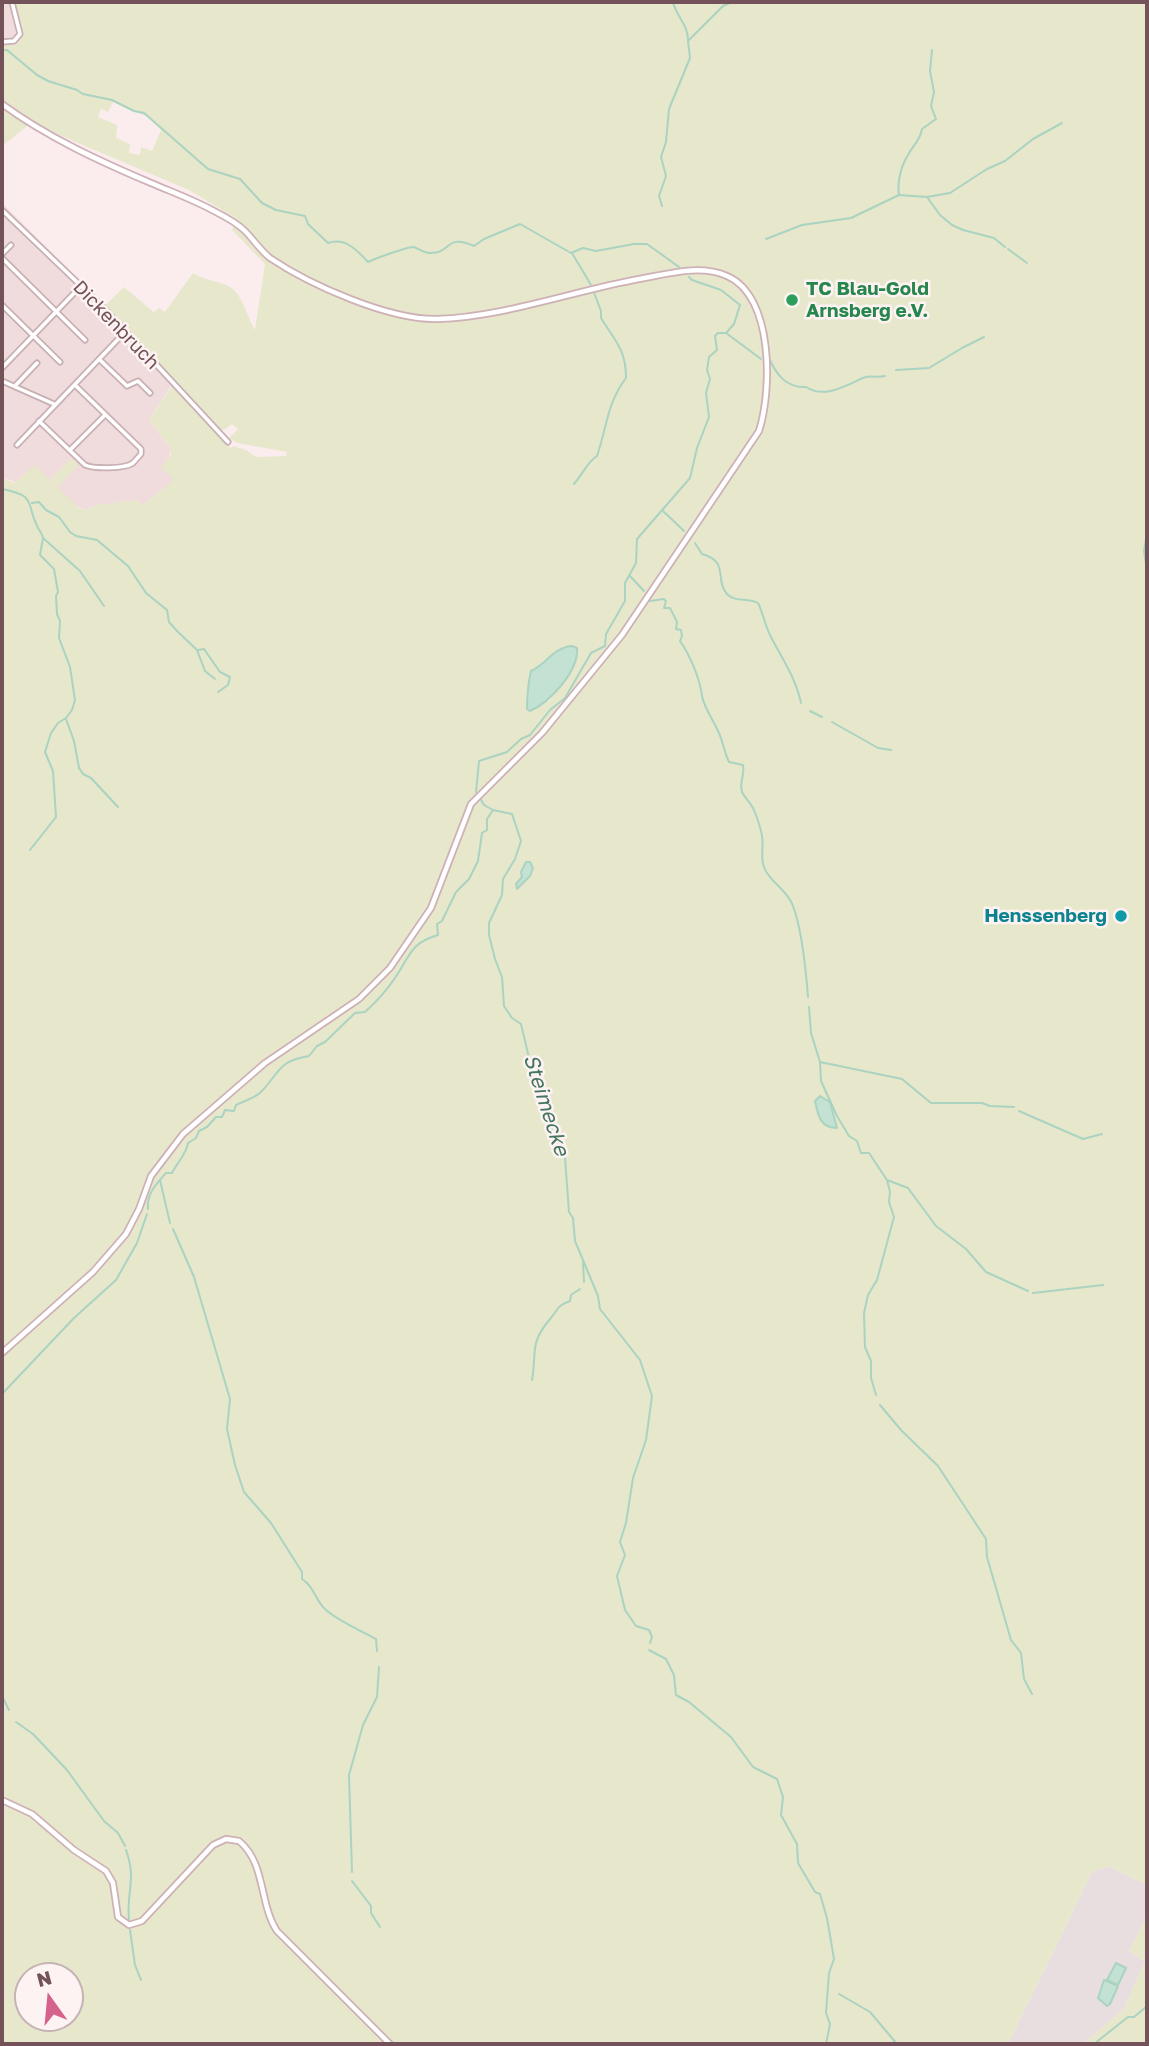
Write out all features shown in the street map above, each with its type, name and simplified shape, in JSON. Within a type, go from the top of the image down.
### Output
[{"type":"main road","points":[[2,104],[34,127],[215,211],[243,229],[268,256],[288,268],[335,292],[391,313],[434,319],[478,316],[590,288],[695,269],[729,277],[746,290],[760,314],[765,339],[766,401],[759,430],[622,635],[542,733],[471,804],[431,908],[390,968],[359,999],[265,1063],[183,1133],[151,1176],[126,1234],[93,1272],[2,1353]]},
{"type":"main road","points":[[2,1800],[32,1814],[74,1850],[106,1871],[113,1883],[118,1917],[129,1925],[142,1921],[213,1844],[226,1839],[239,1841],[247,1848],[256,1867],[267,1914],[276,1931],[390,2044]]},
{"type":"street","points":[[2,42],[14,41],[20,34],[12,2]]},
{"type":"street","name":"Dickenbruch","points":[[2,210],[125,332],[228,442]]},
{"type":"street","points":[[12,245],[2,256],[85,340]]},
{"type":"street","points":[[2,368],[80,287]]},
{"type":"street","points":[[2,305],[60,362]]},
{"type":"street","points":[[17,445],[125,332]]},
{"type":"street","points":[[99,359],[127,386],[138,381],[149,393]]},
{"type":"street","points":[[15,386],[37,363]]},
{"type":"street","points":[[2,381],[55,404]]},
{"type":"street","points":[[40,421],[83,464],[91,468],[126,466],[133,463],[141,454],[141,449],[75,385]]},
{"type":"street","points":[[70,450],[104,415]]},
{"type":"shaded area","points":[[2,2],[14,2],[22,30],[20,42],[2,40]]},
{"type":"shaded area","points":[[14,2],[1147,2],[1147,1885],[1108,1866],[1092,1872],[1008,2044],[2,2044],[2,477],[14,483],[35,465],[79,508],[86,510],[96,505],[138,500],[143,505],[174,480],[161,467],[171,455],[171,449],[149,420],[173,384],[231,448],[233,446],[246,450],[256,457],[286,456],[287,452],[237,443],[229,438],[238,429],[232,424],[224,430],[217,428],[105,306],[124,287],[157,315],[154,312],[159,308],[165,312],[193,273],[230,287],[242,301],[255,330],[265,264],[232,230],[237,219],[189,190],[31,123],[2,146],[2,43],[20,42],[21,27]],"holes":[[[113,102],[148,117],[161,130],[152,151],[141,147],[140,155],[129,153],[130,144],[116,138],[117,125],[98,117],[101,109],[108,112]],[[698,268],[718,270],[733,276],[750,291],[760,310],[767,344],[768,411],[759,431],[642,611],[552,723],[615,642],[757,430],[765,400],[764,339],[759,318],[746,293],[728,278],[694,270],[586,289]],[[578,652],[564,680],[549,701],[527,701],[526,694],[543,661]]]},
{"type":"shaded area","points":[[4,205],[104,305],[174,381],[149,420],[171,449],[169,458],[175,480],[143,505],[94,506],[86,510],[2,477]]},
{"type":"shaded area","points":[[71,458],[78,465],[59,487],[51,479]]},
{"type":"shaded area","points":[[572,646],[577,648],[576,657],[562,685],[538,707],[530,711],[527,709],[531,671],[554,653]]},
{"type":"shaded area","points":[[526,862],[530,862],[533,868],[530,876],[517,889],[516,884],[522,877],[521,872]]},
{"type":"shaded area","points":[[820,1096],[830,1102],[837,1128],[827,1126],[821,1120],[815,1101]]},
{"type":"shaded area","points":[[1108,1866],[1147,1885],[1147,1915],[1129,1952],[1145,1961],[1124,2009],[1083,2044],[1008,2044],[1092,1872]]},
{"type":"shaded area","points":[[1147,1915],[1147,2044],[1083,2044],[1124,2009],[1145,1961],[1129,1952]]},
{"type":"shaded area","points":[[1116,1963],[1126,1968],[1118,1985],[1107,1980]]},
{"type":"shaded area","points":[[1104,1980],[1118,1986],[1107,2006],[1098,1998]]},
{"type":"waterway","points":[[673,2],[688,41]]},
{"type":"waterway","points":[[662,206],[659,196],[666,176],[661,157],[666,142],[669,109],[690,58],[688,41],[723,6],[732,2]]},
{"type":"waterway","points":[[2,50],[7,50],[48,81],[83,94],[112,100],[144,113],[208,169],[240,179],[262,203],[276,210],[305,216],[308,224],[328,243],[345,243],[368,262],[411,247],[429,253],[458,242],[474,246],[520,224],[571,253],[583,248],[596,251],[647,244],[679,267]]},
{"type":"waterway","points":[[899,195],[899,180],[906,159],[922,129],[936,119],[931,106],[934,92],[930,71],[932,50]]},
{"type":"waterway","points":[[766,239],[802,225],[851,218],[899,195],[927,197],[950,193],[1062,123]]},
{"type":"waterway","points":[[927,197],[940,215],[952,225],[994,238],[1005,247]]},
{"type":"waterway","points":[[1008,249],[1027,263]]},
{"type":"waterway","points":[[572,253],[591,285]]},
{"type":"waterway","points":[[476,792],[479,761],[507,752],[521,739],[530,735],[550,710],[565,698],[591,653],[605,646],[606,634],[625,601],[625,583],[636,563],[637,539],[690,478],[697,448],[709,417],[706,393],[710,379],[707,370],[709,357],[717,350],[715,336],[718,333],[726,333],[734,324],[740,305],[721,290],[689,277]]},
{"type":"waterway","points":[[574,484],[590,461],[597,456],[611,406],[626,378],[622,352],[601,318],[593,290]]},
{"type":"waterway","points":[[726,333],[761,359]]},
{"type":"waterway","points":[[896,370],[929,368],[984,337]]},
{"type":"waterway","points":[[769,358],[787,382],[820,392],[834,390],[866,377],[885,376]]},
{"type":"waterway","points":[[2,489],[21,495],[29,502],[43,538],[40,555],[54,569],[58,592],[59,638],[70,667],[75,700],[72,710],[51,733],[45,752],[53,771],[56,817],[30,850]]},
{"type":"waterway","points":[[32,503],[39,502],[46,510],[59,517],[76,536],[97,540],[128,566],[146,593],[167,610],[169,622],[197,650],[205,671],[215,679]]},
{"type":"waterway","points":[[662,510],[684,531]]},
{"type":"waterway","points":[[1147,533],[1144,551],[1147,570]]},
{"type":"waterway","points":[[43,538],[80,571],[104,606]]},
{"type":"waterway","points":[[695,543],[702,554],[711,557],[719,566],[723,588],[727,594],[758,603],[770,635],[792,676],[801,703]]},
{"type":"waterway","points":[[630,576],[644,591]]},
{"type":"waterway","points":[[650,601],[664,599],[664,608],[670,608],[677,622],[676,629],[681,630],[680,641],[694,667],[705,705],[720,735],[729,762],[743,765],[742,792],[753,807],[760,826],[764,867],[790,900],[796,916],[808,997]]},
{"type":"waterway","points":[[198,650],[204,649],[220,672],[230,677],[228,685],[218,692]]},
{"type":"waterway","points":[[810,711],[822,717]]},
{"type":"waterway","points":[[66,719],[79,768],[118,807]]},
{"type":"waterway","points":[[832,722],[878,748],[891,750]]},
{"type":"waterway","points":[[148,1209],[153,1189],[166,1173],[172,1173],[188,1143],[196,1138],[199,1131],[216,1117],[222,1117],[225,1110],[234,1111],[236,1105],[259,1094],[285,1064],[309,1056],[355,1013],[365,1012],[395,978],[416,946],[438,935],[437,924],[442,921],[456,892],[469,879],[478,861],[482,833],[487,830],[487,819],[493,810],[484,805],[480,798]]},
{"type":"waterway","name":"Steimecke","points":[[493,810],[512,814],[521,841],[515,859],[503,879],[502,895],[489,923],[489,935],[502,977],[504,1006],[512,1018],[521,1024],[530,1062],[542,1085],[548,1120],[565,1158],[569,1212],[573,1218],[575,1241],[598,1296],[600,1309],[640,1360],[652,1396],[646,1440],[633,1478],[620,1542],[625,1555],[617,1576],[625,1610],[636,1626],[649,1630],[652,1637],[650,1643]]},
{"type":"waterway","points":[[809,1007],[811,1033],[820,1062],[821,1081],[849,1136],[857,1141],[861,1153],[869,1153],[887,1180],[890,1192],[889,1202],[894,1217],[877,1280],[868,1295],[864,1313],[865,1347],[871,1361],[871,1378],[876,1395]]},
{"type":"waterway","points":[[820,1062],[902,1079],[931,1103],[982,1103],[1014,1107]]},
{"type":"waterway","points":[[1019,1111],[1083,1139],[1102,1134]]},
{"type":"waterway","points":[[160,1180],[170,1223]]},
{"type":"waterway","points":[[887,1180],[908,1188],[936,1226],[966,1249],[986,1272],[1028,1291]]},
{"type":"waterway","points":[[2,1394],[74,1318],[116,1280],[137,1243],[147,1214]]},
{"type":"waterway","points":[[173,1229],[194,1277],[230,1399],[227,1429],[244,1492],[271,1523],[302,1572],[302,1579],[310,1586],[322,1606],[337,1618],[376,1639],[377,1651]]},
{"type":"waterway","points":[[583,1262],[584,1282]]},
{"type":"waterway","points":[[1033,1293],[1103,1285]]},
{"type":"waterway","points":[[532,1380],[539,1335],[558,1308],[570,1301],[571,1295],[580,1289]]},
{"type":"waterway","points":[[880,1405],[938,1466],[986,1539],[987,1557],[1011,1640],[1021,1653],[1024,1679],[1032,1694]]},
{"type":"waterway","name":"Steimecke","points":[[649,1650],[666,1659],[674,1675],[676,1695],[689,1702],[731,1737],[753,1767],[777,1779],[783,1797],[781,1815],[797,1844],[798,1863],[815,1892],[820,1894],[827,1918],[834,1959],[829,1973],[826,2013],[830,2024],[826,2044]]},
{"type":"waterway","points":[[352,1872],[349,1775],[363,1725],[377,1697],[379,1667]]},
{"type":"waterway","points":[[2,1696],[9,1710]]},
{"type":"waterway","points":[[16,1722],[33,1734],[67,1770],[104,1821],[118,1833],[125,1846]]},
{"type":"waterway","points":[[126,1850],[131,1870],[129,1920]]},
{"type":"waterway","points":[[352,1881],[371,1906],[371,1913],[380,1927]]},
{"type":"waterway","points":[[130,1930],[135,1965],[141,1980]]},
{"type":"waterway","points":[[839,1994],[870,2012],[897,2044]]},
{"type":"waterway","points":[[1094,2044],[1128,2017],[1134,2017],[1147,2006]]},
{"type":"place","name":"TC Blau-Gold Arnsberg e.V.","points":[[792,300]]},
{"type":"place","name":"Henssenberg","points":[[1121,916]]}]
